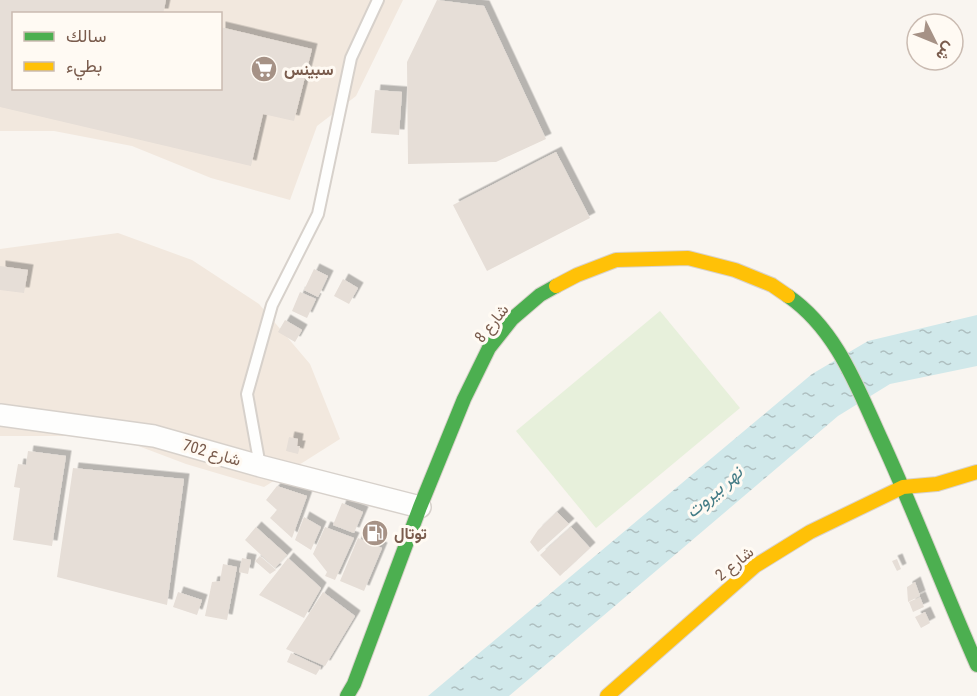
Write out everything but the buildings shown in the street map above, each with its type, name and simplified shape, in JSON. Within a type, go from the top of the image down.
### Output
[{"type":"street","name":"شارع 8","points":[[348,696],[420,507],[464,399],[489,348],[512,319],[540,295],[577,275],[616,260],[688,258],[735,270],[772,285],[804,307],[842,354],[903,486],[904,503],[977,665]]},
{"type":"street","name":"شارع 702","points":[[0,415],[154,436],[420,507]]},
{"type":"street","points":[[904,503],[937,484],[977,472]]},
{"type":"street","points":[[903,486],[937,484]]},
{"type":"street","name":"شارع 2","points":[[607,696],[755,566],[810,532],[903,486]]},
{"type":"lane","points":[[260,466],[247,394],[272,305],[318,214],[351,58],[378,0]]},
{"type":"shaded area","points":[[0,0],[403,0],[356,96],[317,126],[290,200],[211,178],[132,146],[54,131],[0,131]]},
{"type":"shaded area","points":[[118,233],[192,260],[259,304],[310,364],[340,439],[264,487],[186,464],[112,436],[0,436],[0,249]]},
{"type":"green space","points":[[660,311],[740,408],[596,528],[516,431]]},
{"type":"water","name":"نهر بيروت","points":[[977,315],[977,366],[890,384],[838,416],[509,696],[428,696],[812,374],[868,341]]},
{"type":"traffic: fast","points":[[347,696],[354,684],[420,507],[464,399],[489,348],[512,319],[540,295],[556,286]]},
{"type":"traffic: fast","points":[[788,296],[820,325],[833,342],[854,380],[906,495],[977,665]]},
{"type":"traffic: slow","points":[[556,286],[616,260],[688,258],[735,270],[772,285],[788,296]]},
{"type":"traffic: slow","points":[[607,696],[755,566],[810,532],[903,487],[937,484],[977,472]]},
{"type":"place","name":"سبينس","points":[[264,69]]},
{"type":"place","name":"توتال","points":[[375,533]]}]
